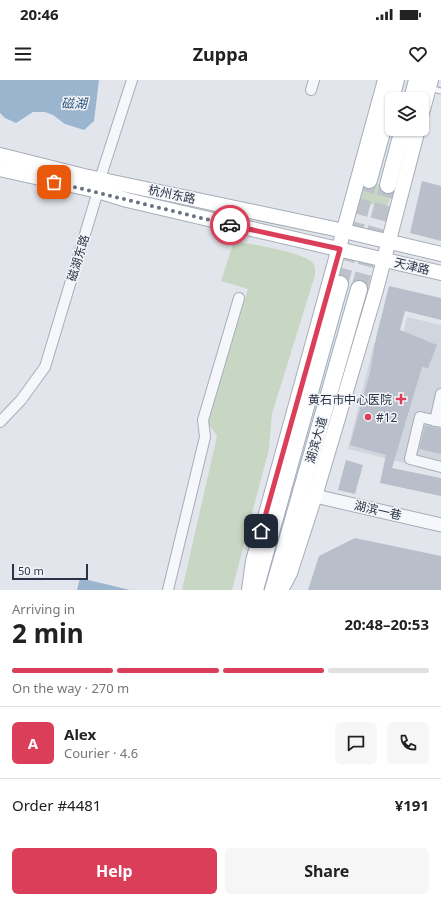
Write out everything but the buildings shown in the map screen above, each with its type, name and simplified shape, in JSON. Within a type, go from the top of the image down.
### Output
[{"type":"main road","points":[[249,590],[253,561],[340,249],[385,80]]},
{"type":"main road","points":[[369,180],[396,80]]},
{"type":"main road","points":[[420,92],[429,85]]},
{"type":"main road","points":[[388,185],[402,136]]},
{"type":"main road","points":[[282,590],[290,573],[315,496],[374,298],[416,136]]},
{"type":"main road","name":"杭州东路","points":[[0,155],[99,185],[150,206],[383,259]]},
{"type":"main road","name":"杭州东路","points":[[0,169],[99,185],[344,231],[388,241]]},
{"type":"main road","name":"天津路","points":[[388,241],[441,254]]},
{"type":"main road","name":"天津路","points":[[383,259],[441,273]]},
{"type":"main road","name":"湖滨大道","points":[[255,590],[340,284]]},
{"type":"main road","name":"湖滨大道","points":[[273,590],[359,289]]},
{"type":"street","name":"磁湖东路","points":[[0,422],[22,400],[45,367],[132,80]]},
{"type":"street","points":[[311,90],[314,80]]},
{"type":"street","points":[[168,590],[205,437],[203,420],[239,298]]},
{"type":"street","points":[[441,394],[438,422],[420,417],[410,459],[441,467]]},
{"type":"street","name":"湖滨一巷","points":[[315,496],[441,525]]},
{"type":"shaded area","name":"黄石市中心医院","points":[[407,317],[441,325],[441,472],[348,449],[374,343],[400,349]]},
{"type":"green space","points":[[364,180],[393,189],[388,205],[384,208],[364,202],[360,196]]},
{"type":"green space","points":[[234,241],[299,255],[313,263],[315,275],[272,414],[269,449],[232,590],[182,590],[217,436],[207,422],[248,289],[221,281]]},
{"type":"water","name":"磁湖","points":[[0,80],[99,80],[94,121],[84,130],[65,124],[53,115],[45,112],[33,112],[16,123],[5,118],[0,113]]},
{"type":"water","points":[[80,578],[130,590],[77,590]]},
{"type":"tunnel","points":[[340,284],[369,180]]},
{"type":"tunnel","points":[[359,289],[388,185]]},
{"type":"way so far","points":[[54,182],[98,191],[127,200],[230,225]]},
{"type":"place","name":"黄石市中心医院","points":[[401,399]]},
{"type":"place","name":"#12","points":[[368,417]]},
{"type":"route","points":[[230,225],[340,249],[261,531]]}]
